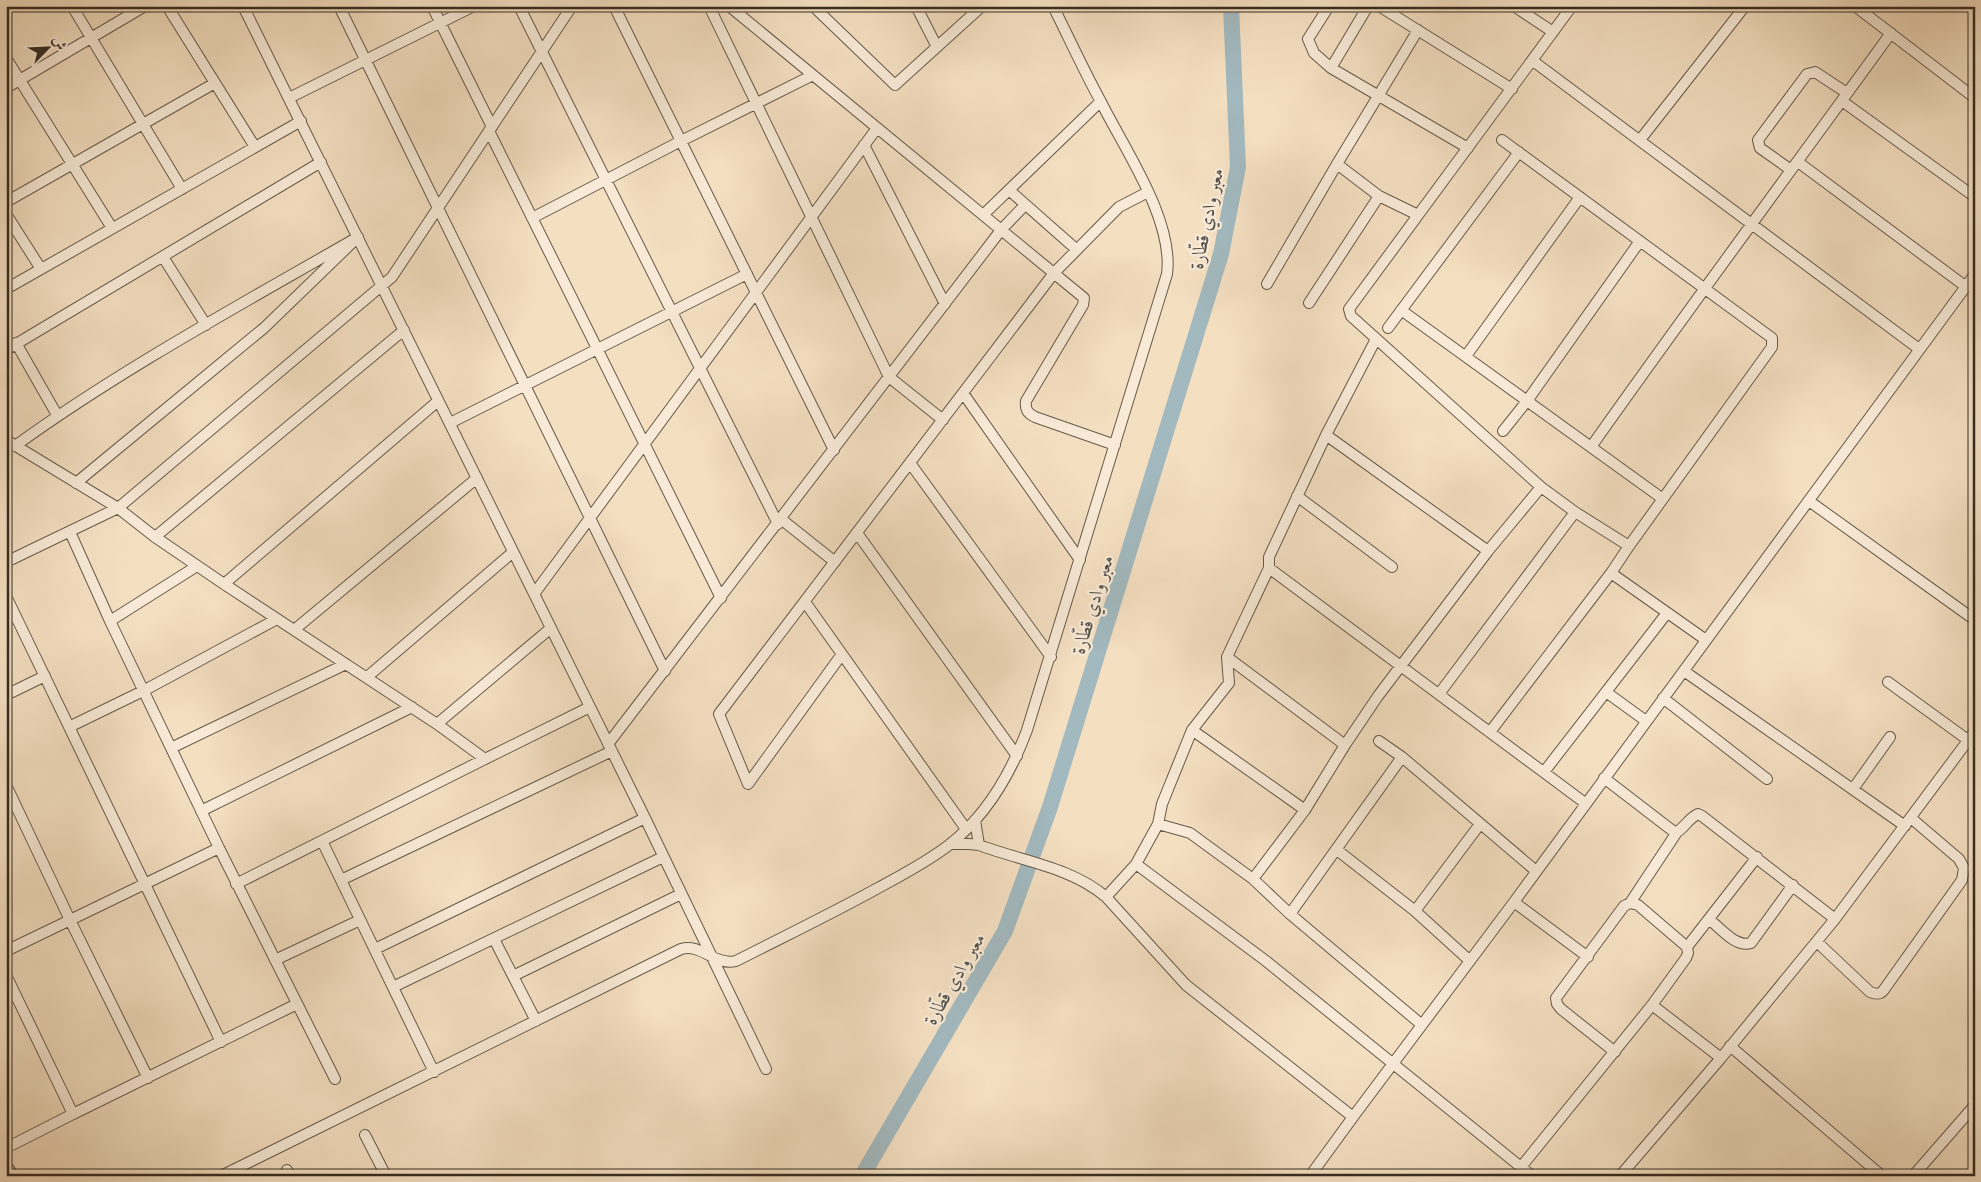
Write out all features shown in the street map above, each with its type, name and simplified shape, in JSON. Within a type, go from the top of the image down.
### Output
[{"type":"street","points":[[72,6],[182,189]]},
{"type":"street","points":[[6,88],[145,6]]},
{"type":"street","points":[[167,6],[255,147]]},
{"type":"street","points":[[243,6],[645,818],[766,1069]]},
{"type":"street","points":[[339,6],[665,671]]},
{"type":"street","points":[[432,6],[532,218],[721,598]]},
{"type":"street","points":[[289,98],[474,6]]},
{"type":"street","points":[[519,6],[700,368],[780,522],[835,562]]},
{"type":"street","points":[[6,562],[118,508],[392,277],[572,6]]},
{"type":"street","points":[[614,6],[834,450]]},
{"type":"street","points":[[709,6],[889,377],[943,420]]},
{"type":"street","points":[[729,6],[1084,298],[1082,305],[1026,401],[1025,406],[1028,413],[1035,417],[1115,445]]},
{"type":"street","points":[[812,6],[895,85],[982,6]]},
{"type":"street","points":[[916,6],[936,47]]},
{"type":"street","points":[[222,1176],[681,949],[695,948],[727,962],[736,960],[863,896],[912,870],[950,844],[975,820],[1003,781],[1017,756],[1051,657],[1167,274],[1166,239],[1148,192],[1100,102],[1054,6]]},
{"type":"street","points":[[1328,6],[1308,39],[1314,53],[1331,68],[1468,148]]},
{"type":"street","points":[[1331,68],[1368,6]]},
{"type":"street","points":[[1379,6],[1512,90]]},
{"type":"street","points":[[1514,6],[1553,32]]},
{"type":"street","points":[[1572,6],[1349,309],[1351,316],[1541,487],[1629,546]]},
{"type":"street","points":[[1640,140],[1745,6]]},
{"type":"street","points":[[1855,6],[1868,10],[1891,33],[1975,98]]},
{"type":"street","points":[[1268,284],[1337,164],[1418,30]]},
{"type":"street","points":[[1591,446],[1891,33]]},
{"type":"street","points":[[6,58],[112,228]]},
{"type":"street","points":[[1533,61],[1919,349]]},
{"type":"street","points":[[1791,170],[1760,148],[1758,140],[1807,74],[1815,72],[1975,197]]},
{"type":"street","points":[[532,218],[680,141],[813,75]]},
{"type":"street","points":[[6,202],[215,83]]},
{"type":"street","points":[[983,215],[1100,102]]},
{"type":"street","points":[[6,289],[300,121]]},
{"type":"street","points":[[534,594],[877,128]]},
{"type":"street","points":[[1490,732],[1611,573],[1772,346],[1772,338],[1502,140]]},
{"type":"street","points":[[864,145],[945,304]]},
{"type":"street","points":[[1388,328],[1519,152]]},
{"type":"street","points":[[6,350],[321,162]]},
{"type":"street","points":[[1798,162],[1966,286]]},
{"type":"street","points":[[1337,164],[1379,196],[1418,215]]},
{"type":"street","points":[[1009,190],[1077,250]]},
{"type":"street","points":[[842,654],[748,784],[720,714],[1054,273],[1119,207],[1148,192]]},
{"type":"street","points":[[1309,303],[1379,196]]},
{"type":"street","points":[[1466,356],[1580,197]]},
{"type":"street","points":[[341,880],[610,748],[665,671],[1001,230],[1026,205]]},
{"type":"street","points":[[6,214],[41,269]]},
{"type":"street","points":[[358,237],[206,325],[10,443],[118,508],[197,566],[412,707],[486,759]]},
{"type":"street","points":[[76,483],[264,328],[358,237]]},
{"type":"street","points":[[1503,431],[1527,401],[1640,241]]},
{"type":"street","points":[[163,257],[206,325]]},
{"type":"street","points":[[450,423],[746,274]]},
{"type":"street","points":[[1310,1176],[1514,902],[1975,274]]},
{"type":"street","points":[[1401,310],[1663,499]]},
{"type":"street","points":[[155,537],[404,330]]},
{"type":"street","points":[[1106,896],[1136,864],[1158,824],[1162,804],[1192,730],[1229,683],[1227,657],[1270,568],[1269,557],[1326,435],[1376,339]]},
{"type":"street","points":[[16,343],[57,415]]},
{"type":"street","points":[[963,392],[1080,560]]},
{"type":"street","points":[[224,584],[438,400]]},
{"type":"street","points":[[1326,435],[1488,551]]},
{"type":"street","points":[[910,463],[1051,657]]},
{"type":"street","points":[[294,630],[476,478]]},
{"type":"street","points":[[1253,879],[1304,810],[1345,745],[1401,665],[1488,551],[1541,487]]},
{"type":"street","points":[[1297,496],[1392,567]]},
{"type":"street","points":[[1808,501],[1975,620]]},
{"type":"street","points":[[1439,694],[1576,512]]},
{"type":"street","points":[[70,532],[110,621],[218,848],[335,1079]]},
{"type":"street","points":[[857,533],[1017,756]]},
{"type":"street","points":[[367,677],[513,552]]},
{"type":"street","points":[[110,621],[197,566]]},
{"type":"street","points":[[1270,568],[1586,803]]},
{"type":"street","points":[[1611,573],[1706,640]]},
{"type":"street","points":[[6,596],[221,1042]]},
{"type":"street","points":[[805,602],[966,828]]},
{"type":"street","points":[[1544,772],[1667,613]]},
{"type":"street","points":[[70,727],[277,619]]},
{"type":"street","points":[[437,724],[551,628]]},
{"type":"street","points":[[1227,657],[1345,745]]},
{"type":"street","points":[[170,748],[346,664]]},
{"type":"street","points":[[1684,671],[1852,789],[1908,822],[1959,859],[1964,868],[1962,880],[1880,994],[1870,992],[1817,942]]},
{"type":"street","points":[[6,695],[45,676]]},
{"type":"street","points":[[1888,682],[1968,740]]},
{"type":"street","points":[[1606,692],[1646,721]]},
{"type":"street","points":[[1663,698],[1767,779]]},
{"type":"street","points":[[201,811],[412,707]]},
{"type":"street","points":[[236,884],[590,707]]},
{"type":"street","points":[[1192,730],[1304,810]]},
{"type":"street","points":[[1620,1176],[1817,942],[1975,731]]},
{"type":"street","points":[[1852,789],[1890,737]]},
{"type":"street","points":[[1379,741],[1402,757],[1536,871]]},
{"type":"street","points":[[1290,914],[1402,757]]},
{"type":"street","points":[[1604,778],[1673,831],[1677,832]]},
{"type":"street","points":[[6,785],[148,1078]]},
{"type":"street","points":[[1615,1052],[1556,1004],[1556,998],[1624,906],[1630,903],[1677,832],[1693,816],[1698,814],[1835,918]]},
{"type":"street","points":[[375,949],[645,818]]},
{"type":"street","points":[[975,820],[979,845]]},
{"type":"street","points":[[1158,824],[1190,833],[1253,879],[1290,914],[1422,1025]]},
{"type":"street","points":[[1415,911],[1480,824]]},
{"type":"street","points":[[322,841],[434,1072]]},
{"type":"street","points":[[950,844],[979,845],[1004,855],[1073,876],[1096,888],[1106,896],[1186,985],[1353,1117]]},
{"type":"street","points":[[6,951],[218,848]]},
{"type":"street","points":[[1337,850],[1415,911],[1470,961]]},
{"type":"street","points":[[393,987],[663,857]]},
{"type":"street","points":[[1521,1167],[1652,1005],[1686,958],[1688,948],[1757,857]]},
{"type":"street","points":[[1136,864],[1266,961],[1532,1176]]},
{"type":"street","points":[[1709,920],[1739,944],[1746,945],[1751,943],[1793,886]]},
{"type":"street","points":[[513,976],[681,894]]},
{"type":"street","points":[[1514,902],[1588,957]]},
{"type":"street","points":[[1630,903],[1638,905],[1688,948]]},
{"type":"street","points":[[275,960],[360,920]]},
{"type":"street","points":[[494,939],[536,1021]]},
{"type":"street","points":[[6,975],[73,1114]]},
{"type":"street","points":[[6,1148],[297,1004]]},
{"type":"street","points":[[1652,1005],[1721,1058]]},
{"type":"street","points":[[1730,1046],[1882,1176]]},
{"type":"street","points":[[1913,1176],[1975,1105]]},
{"type":"street","points":[[365,1135],[386,1176]]},
{"type":"street","points":[[6,1169],[10,1176]]},
{"type":"waterway","name":"معبر وادي قطّارة","points":[[862,1176],[1005,931],[1050,807],[1221,254],[1238,167],[1231,6]]}]
